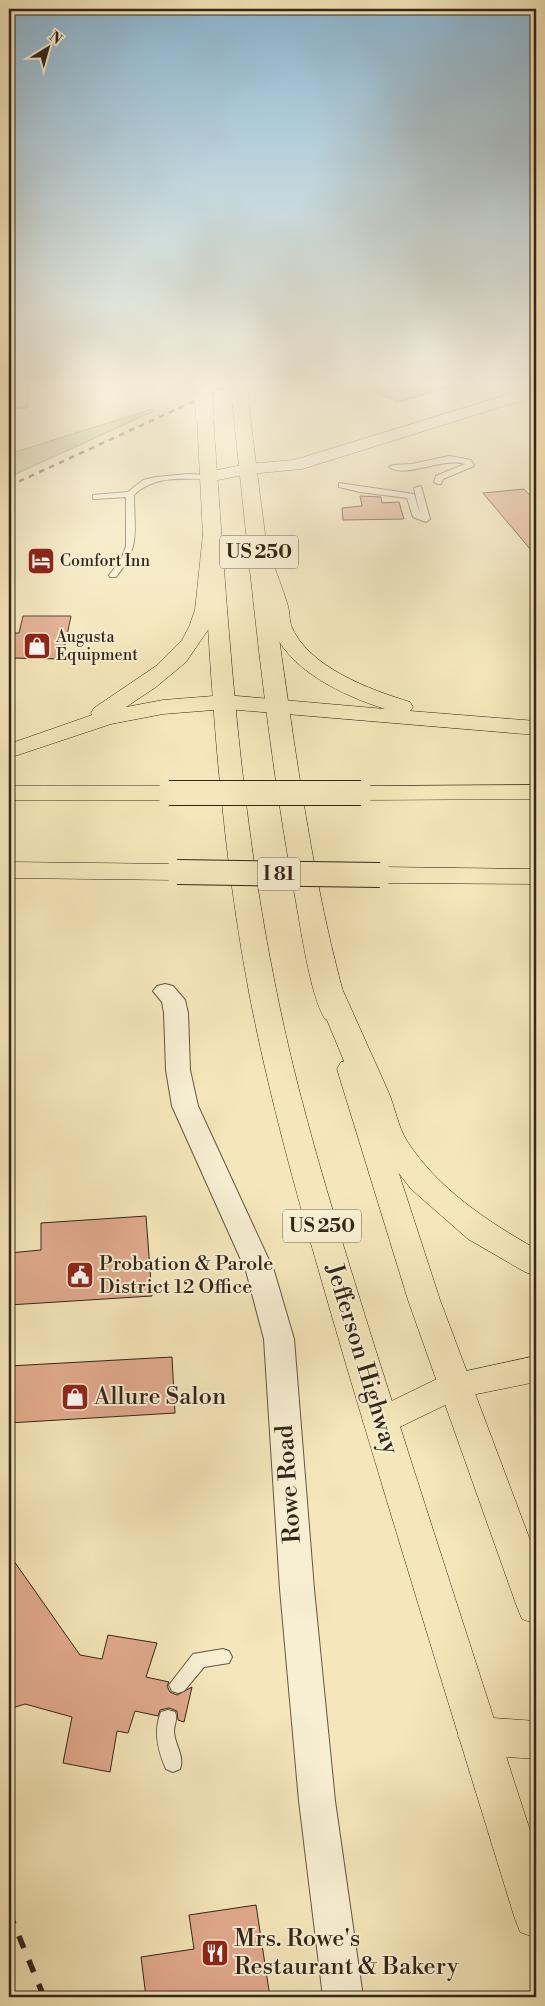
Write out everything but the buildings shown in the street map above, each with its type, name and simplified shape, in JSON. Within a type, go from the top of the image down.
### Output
[{"type":"main road","name":"US 250","points":[[249,475],[277,705],[309,906],[326,984],[387,1188],[455,1385],[536,1607]]},
{"type":"main road","name":"US 250","points":[[208,477],[226,702]]},
{"type":"main road","points":[[77,726],[146,686],[194,638],[205,610],[212,534]]},
{"type":"main road","points":[[260,555],[278,609],[281,626],[292,644],[314,666],[350,687],[394,705],[474,722]]},
{"type":"main road","points":[[9,751],[77,726],[150,709],[226,702],[536,728]]},
{"type":"main road","name":"Jefferson Highway","points":[[226,702],[252,935],[281,1076],[304,1165],[381,1422],[536,1916]]},
{"type":"main road","points":[[9,793],[536,792]]},
{"type":"main road","name":"I 81","points":[[9,870],[536,877]]},
{"type":"main road","points":[[439,875],[536,885]]},
{"type":"main road","points":[[326,984],[374,1094],[392,1143],[422,1181],[448,1206],[478,1231],[536,1264]]},
{"type":"main road","points":[[381,1422],[455,1385],[536,1369]]},
{"type":"main road","points":[[479,1736],[536,1740]]},
{"type":"street","points":[[208,477],[241,475]]},
{"type":"street","points":[[252,475],[279,480],[303,475]]},
{"type":"street","name":"Rowe Road","points":[[165,991],[174,1000],[178,1070],[185,1106],[260,1272],[279,1339],[297,1589],[316,1792],[343,1997]]},
{"type":"lane","points":[[438,482],[439,478],[448,475]]},
{"type":"lane","points":[[96,497],[130,494],[138,486],[154,480],[208,477]]},
{"type":"lane","points":[[342,485],[355,490],[402,493],[411,496],[416,515],[426,519],[418,488]]},
{"type":"lane","points":[[113,576],[125,560],[129,550],[130,494]]},
{"type":"lane","points":[[178,1684],[198,1660],[223,1657]]},
{"type":"lane","points":[[168,1718],[165,1732],[173,1762]]},
{"type":"railway","points":[[9,486],[34,475]]},
{"type":"railway","points":[[9,1912],[44,1997]]},
{"type":"place","name":"Comfort Inn","points":[[41,561]]},
{"type":"place","name":"Augusta Equipment","points":[[37,646]]},
{"type":"place","name":"Probation & Parole District 12 Office","points":[[80,1275]]},
{"type":"place","name":"Allure Salon","points":[[75,1397]]},
{"type":"place","name":"Mrs. Rowe's Restaurant & Bakery","points":[[215,1953]]}]
